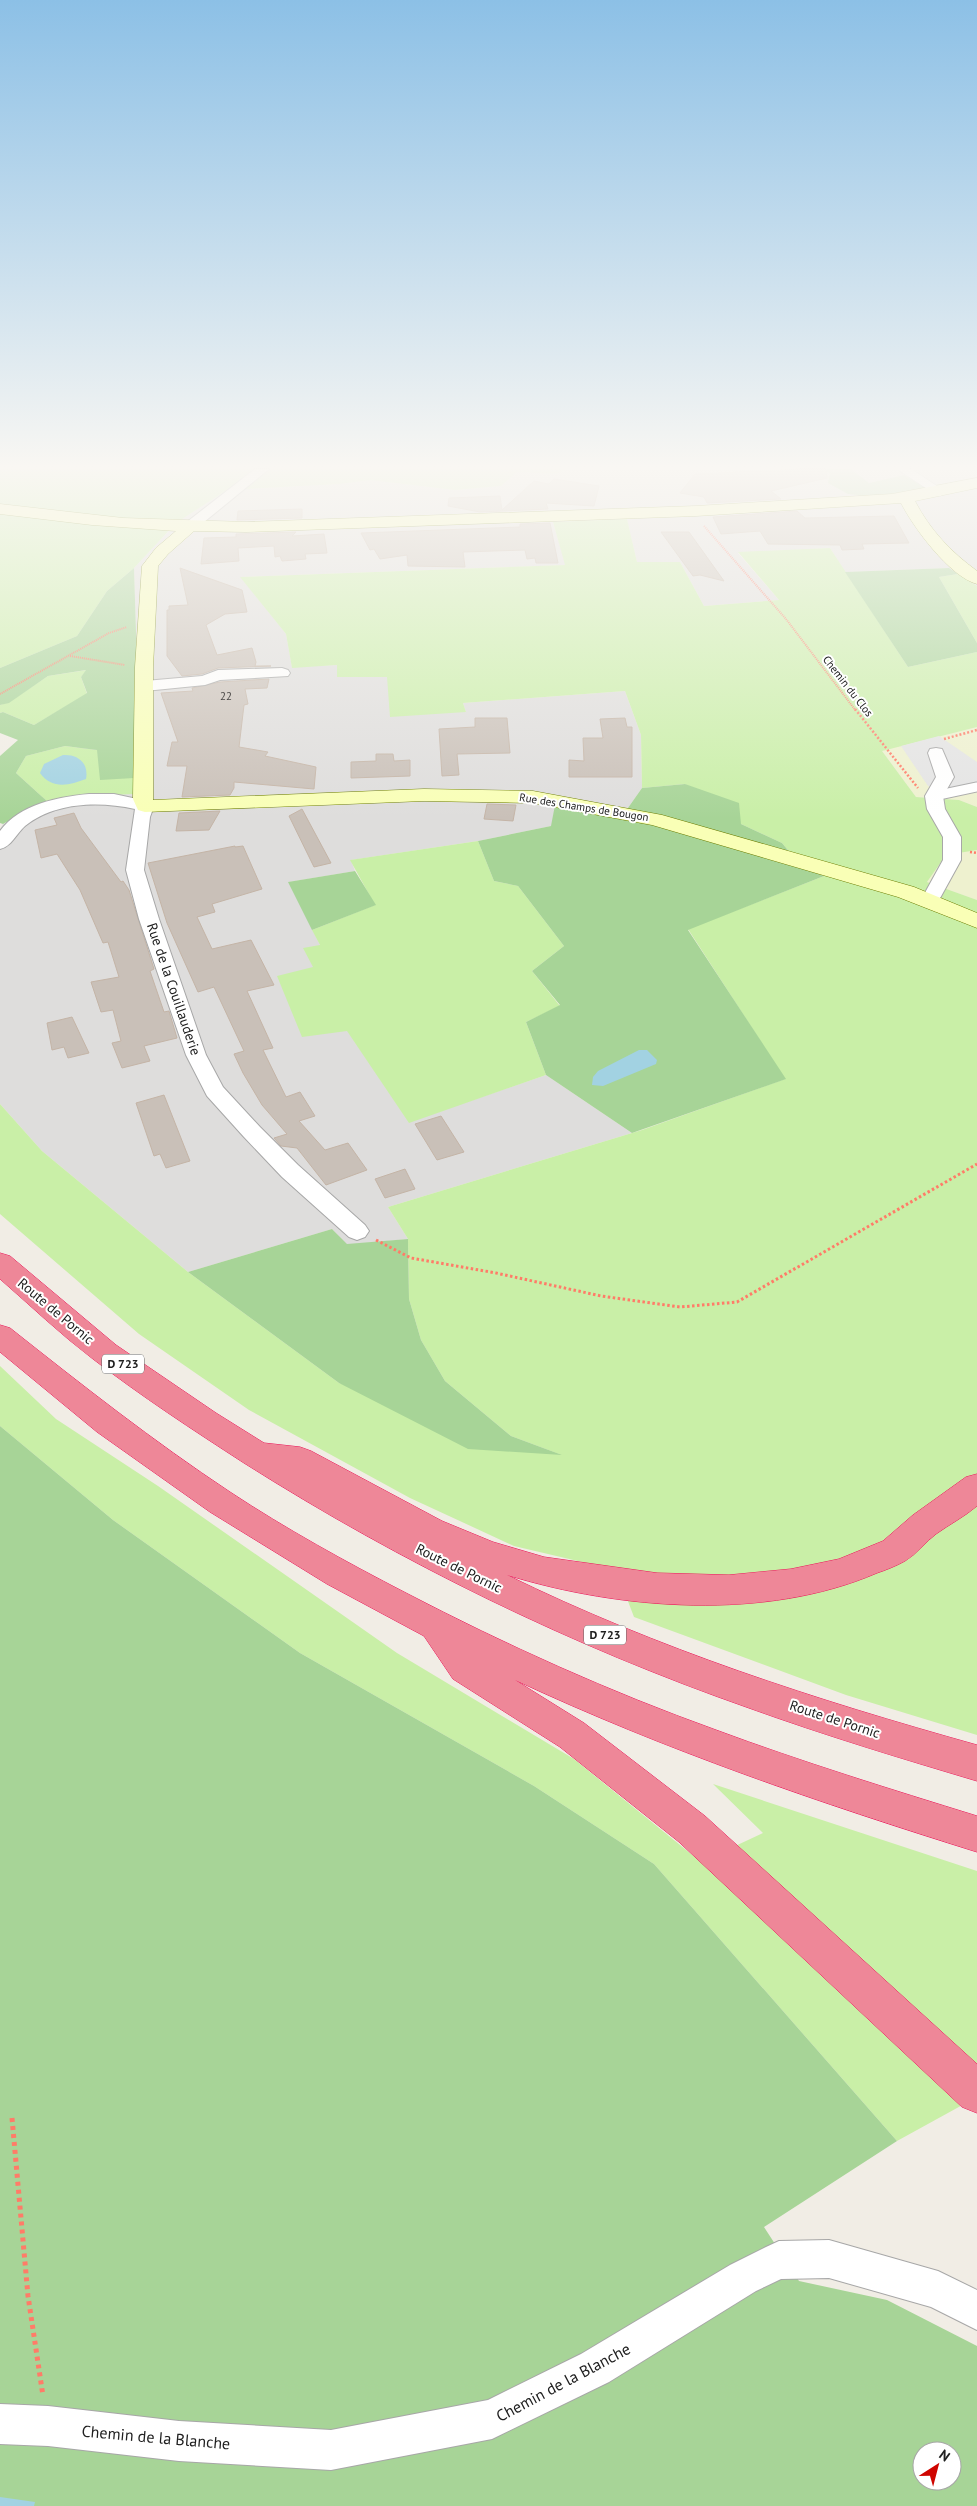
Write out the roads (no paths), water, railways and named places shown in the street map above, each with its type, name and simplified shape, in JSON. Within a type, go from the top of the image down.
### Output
[{"type":"highway","name":"Route de Pornic","points":[[0,1263],[105,1352],[254,1456],[398,1538],[585,1627],[735,1686],[843,1723],[977,1763]]},
{"type":"highway","points":[[0,1336],[68,1393],[181,1478],[275,1537],[436,1626],[574,1691],[670,1731],[816,1784],[977,1834]]},
{"type":"highway","points":[[254,1456],[300,1460],[431,1531],[488,1555],[544,1572],[602,1582],[657,1588],[729,1590],[791,1584],[842,1573],[894,1551],[924,1525],[977,1488]]},
{"type":"highway","points":[[436,1626],[465,1668],[572,1735],[692,1829],[977,2092]]},
{"type":"street","name":"Rue de la Couillauderie","points":[[149,586],[144,677],[143,799],[145,806],[141,817],[135,870],[149,919],[196,1056],[215,1091],[290,1171],[357,1231]]},
{"type":"street","points":[[144,677],[205,680],[218,675],[282,673]]},
{"type":"street","points":[[205,680],[218,694]]},
{"type":"street","points":[[930,900],[952,860],[952,837],[936,809],[934,796],[945,777],[936,753]]},
{"type":"street","name":"Rue des Champs de Bougon","points":[[145,806],[424,795],[533,797],[655,819],[930,900],[977,921]]},
{"type":"street","points":[[0,844],[11,827],[27,816],[51,806],[78,800],[105,799],[145,806]]},
{"type":"street","name":"Chemin de la Blanche","points":[[0,2424],[48,2426],[179,2441],[331,2450],[492,2419],[595,2368],[735,2282],[780,2260],[830,2259],[847,2263],[938,2290],[977,2311]]},
{"type":"lane","points":[[934,796],[977,787]]},
{"type":"water","points":[[63,755],[78,758],[84,764],[86,779],[62,785],[50,782],[40,773],[44,764]]},
{"type":"water","points":[[639,1050],[647,1050],[657,1060],[656,1064],[603,1086],[592,1085],[593,1077],[598,1071]]},
{"type":"water","points":[[0,2497],[35,2502],[34,2506],[0,2506]]}]
